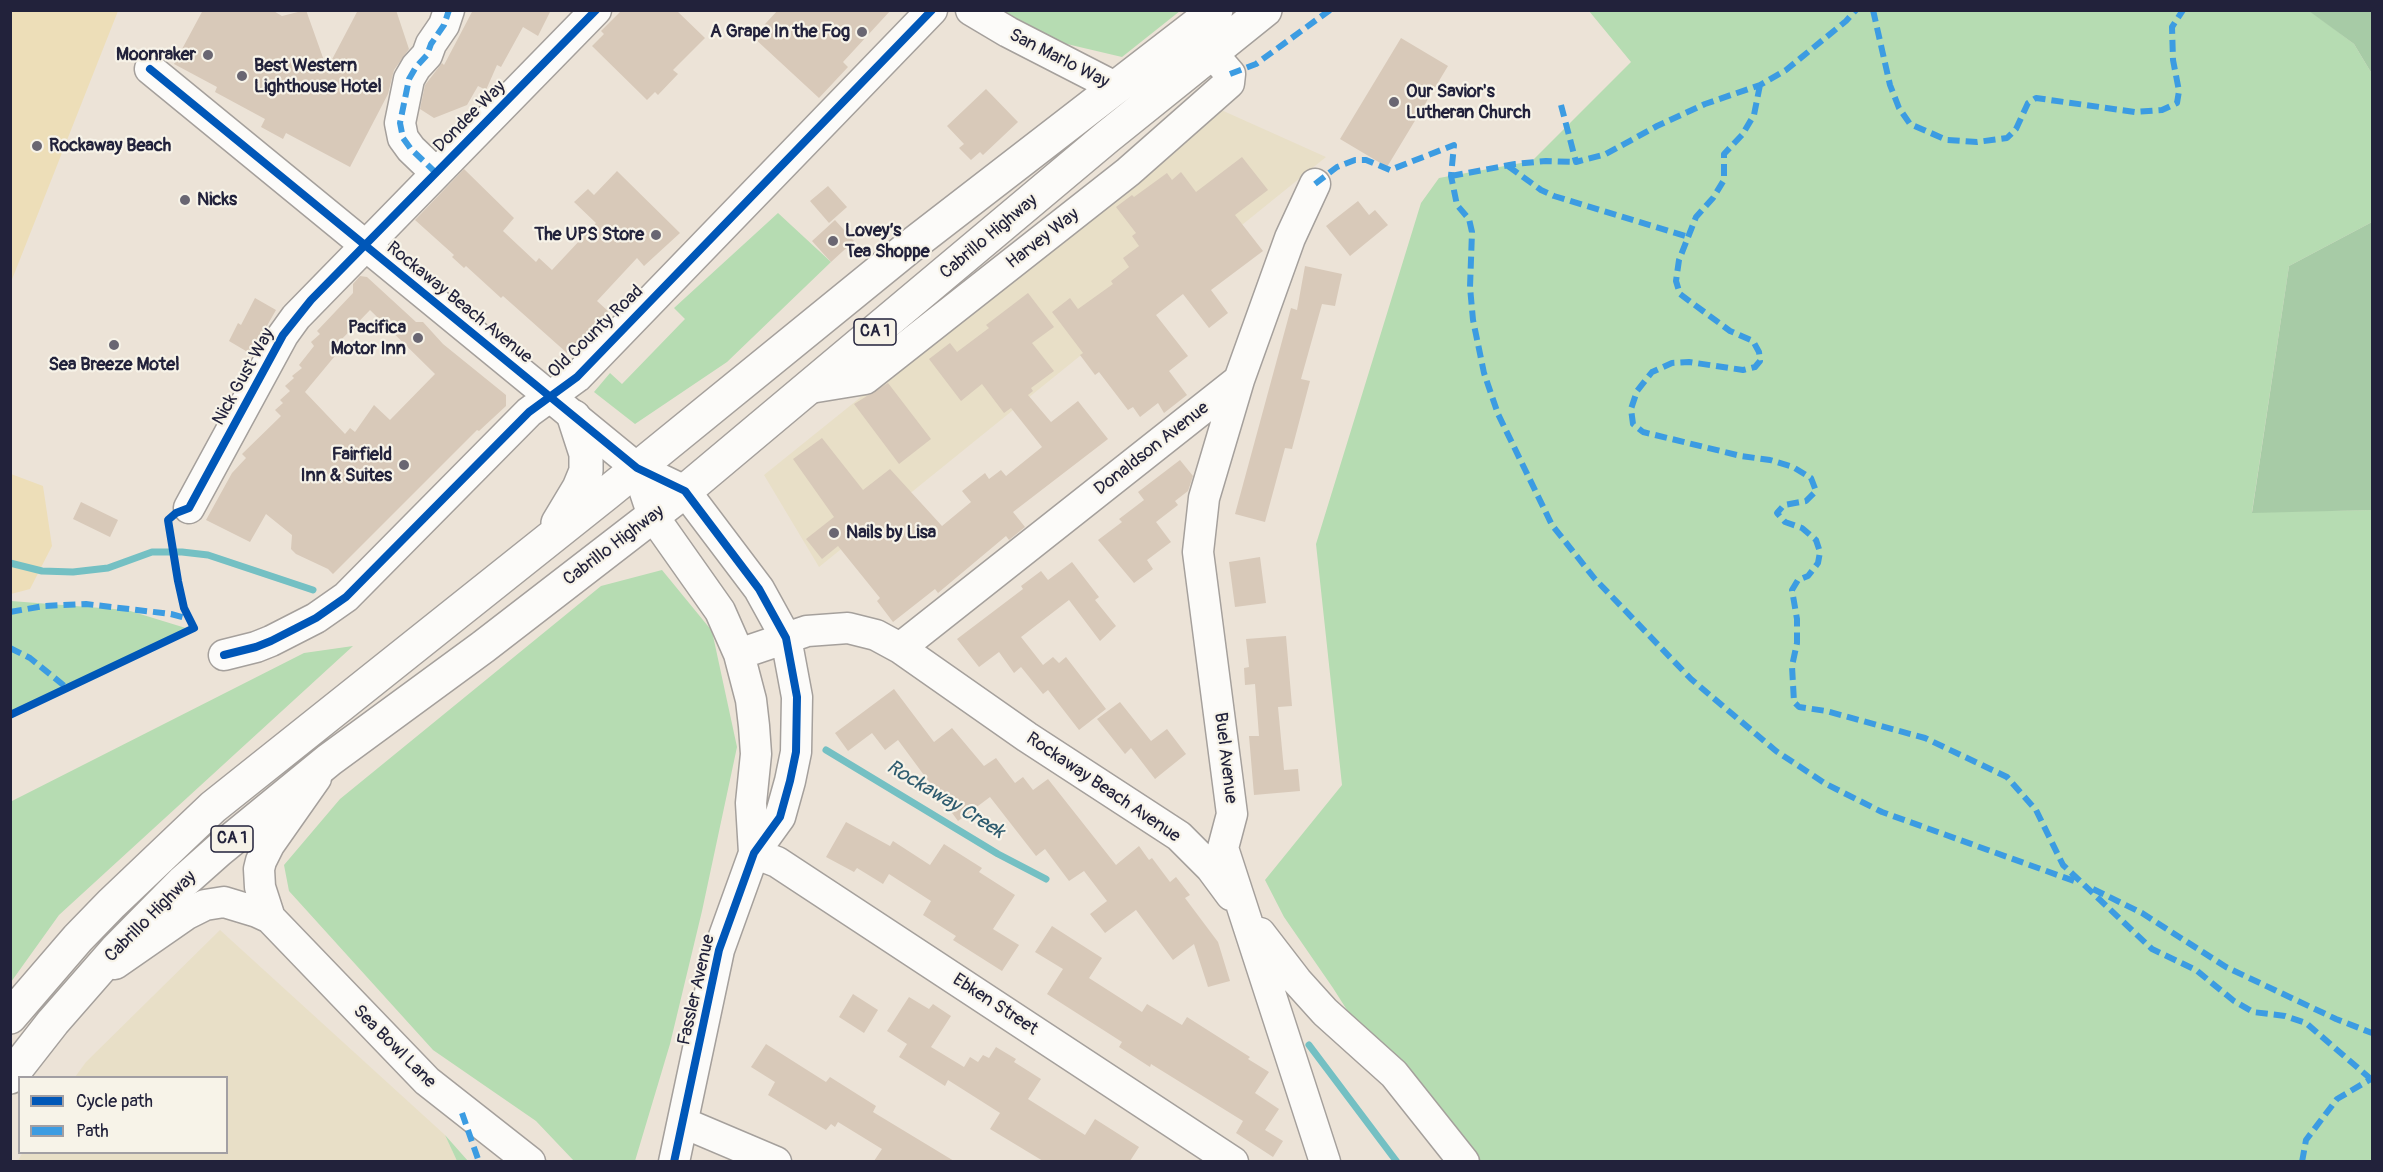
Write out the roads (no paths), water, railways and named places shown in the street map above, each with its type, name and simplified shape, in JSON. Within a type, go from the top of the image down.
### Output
[{"type":"highway","name":"Cabrillo Highway","points":[[10,1017],[78,938],[213,807],[547,541],[908,248],[1216,10]]},
{"type":"highway","name":"Cabrillo Highway","points":[[10,1077],[84,986],[183,882],[255,819],[329,760],[483,647],[685,491],[1107,137],[1265,10]]},
{"type":"highway","points":[[547,541],[573,499],[586,471],[586,454],[562,407]]},
{"type":"street","points":[[436,173],[403,138],[400,123],[409,79],[444,26],[449,10]]},
{"type":"street","name":"Dondee Way","points":[[365,245],[596,10]]},
{"type":"street","name":"Old County Road","points":[[224,655],[271,641],[316,618],[338,603],[529,412],[562,407],[576,377],[932,10]]},
{"type":"street","name":"San Marlo Way","points":[[972,10],[1008,32],[1117,88]]},
{"type":"street","name":"Rockaway Beach Avenue","points":[[150,69],[637,468]]},
{"type":"street","points":[[1239,380],[1290,238],[1315,184]]},
{"type":"street","name":"Nick Gust Way","points":[[189,508],[283,335],[311,300],[365,245]]},
{"type":"street","name":"Donaldson Avenue","points":[[900,648],[1239,380]]},
{"type":"street","name":"Buel Avenue","points":[[1239,380],[1204,498],[1198,552],[1232,814],[1223,848],[1247,915],[1325,1161]]},
{"type":"street","name":"Fassler Avenue","points":[[637,468],[685,491],[759,589],[786,638],[797,697],[796,753],[780,817],[754,853],[719,950],[684,1123],[674,1161]]},
{"type":"street","name":"Fassler Avenue","points":[[637,468],[653,516],[720,611],[739,654],[751,700],[754,726],[756,754],[751,803],[754,853]]},
{"type":"street","name":"Rockaway Beach Avenue","points":[[739,654],[807,631],[848,628],[876,635],[900,648],[1027,737],[1179,836],[1211,868],[1297,981],[1325,1012],[1394,1074],[1464,1161]]},
{"type":"street","name":"Sea Bowl Lane","points":[[270,918],[260,887],[261,861],[269,845],[329,760]]},
{"type":"street","name":"Ebken Street","points":[[754,853],[777,862],[1233,1161]]},
{"type":"street","name":"Sea Bowl Lane","points":[[84,986],[188,914],[205,905],[214,902],[234,904],[270,918],[395,1050],[441,1094],[530,1161]]},
{"type":"street","points":[[1287,1041],[1301,1024],[1325,1012]]},
{"type":"street","points":[[441,1094],[512,1161]]},
{"type":"street","points":[[684,1123],[776,1161]]},
{"type":"waterway","name":"Rockaway Creek","points":[[10,563],[42,571],[73,572],[108,568],[152,552],[182,552],[208,555],[313,590]]},
{"type":"waterway","name":"Rockaway Creek","points":[[826,750],[998,854],[1046,879]]},
{"type":"waterway","name":"Rockaway Creek","points":[[1309,1045],[1397,1162]]},
{"type":"place","name":"A Grape In the Fog","points":[[862,32]]},
{"type":"place","name":"Moonraker","points":[[208,55]]},
{"type":"place","name":"Best Western Lighthouse Hotel","points":[[242,76]]},
{"type":"place","name":"Our Savior's Lutheran Church","points":[[1394,102]]},
{"type":"place","name":"Rockaway Beach","points":[[37,146]]},
{"type":"place","name":"Nicks","points":[[185,200]]},
{"type":"place","name":"The UPS Store","points":[[656,235]]},
{"type":"place","name":"Lovey’s Tea Shoppe","points":[[833,241]]},
{"type":"place","name":"Pacifica Motor Inn","points":[[418,338]]},
{"type":"place","name":"Sea Breeze Motel","points":[[114,345]]},
{"type":"place","name":"Fairfield Inn & Suites","points":[[404,465]]},
{"type":"place","name":"Nails by Lisa","points":[[834,533]]}]
